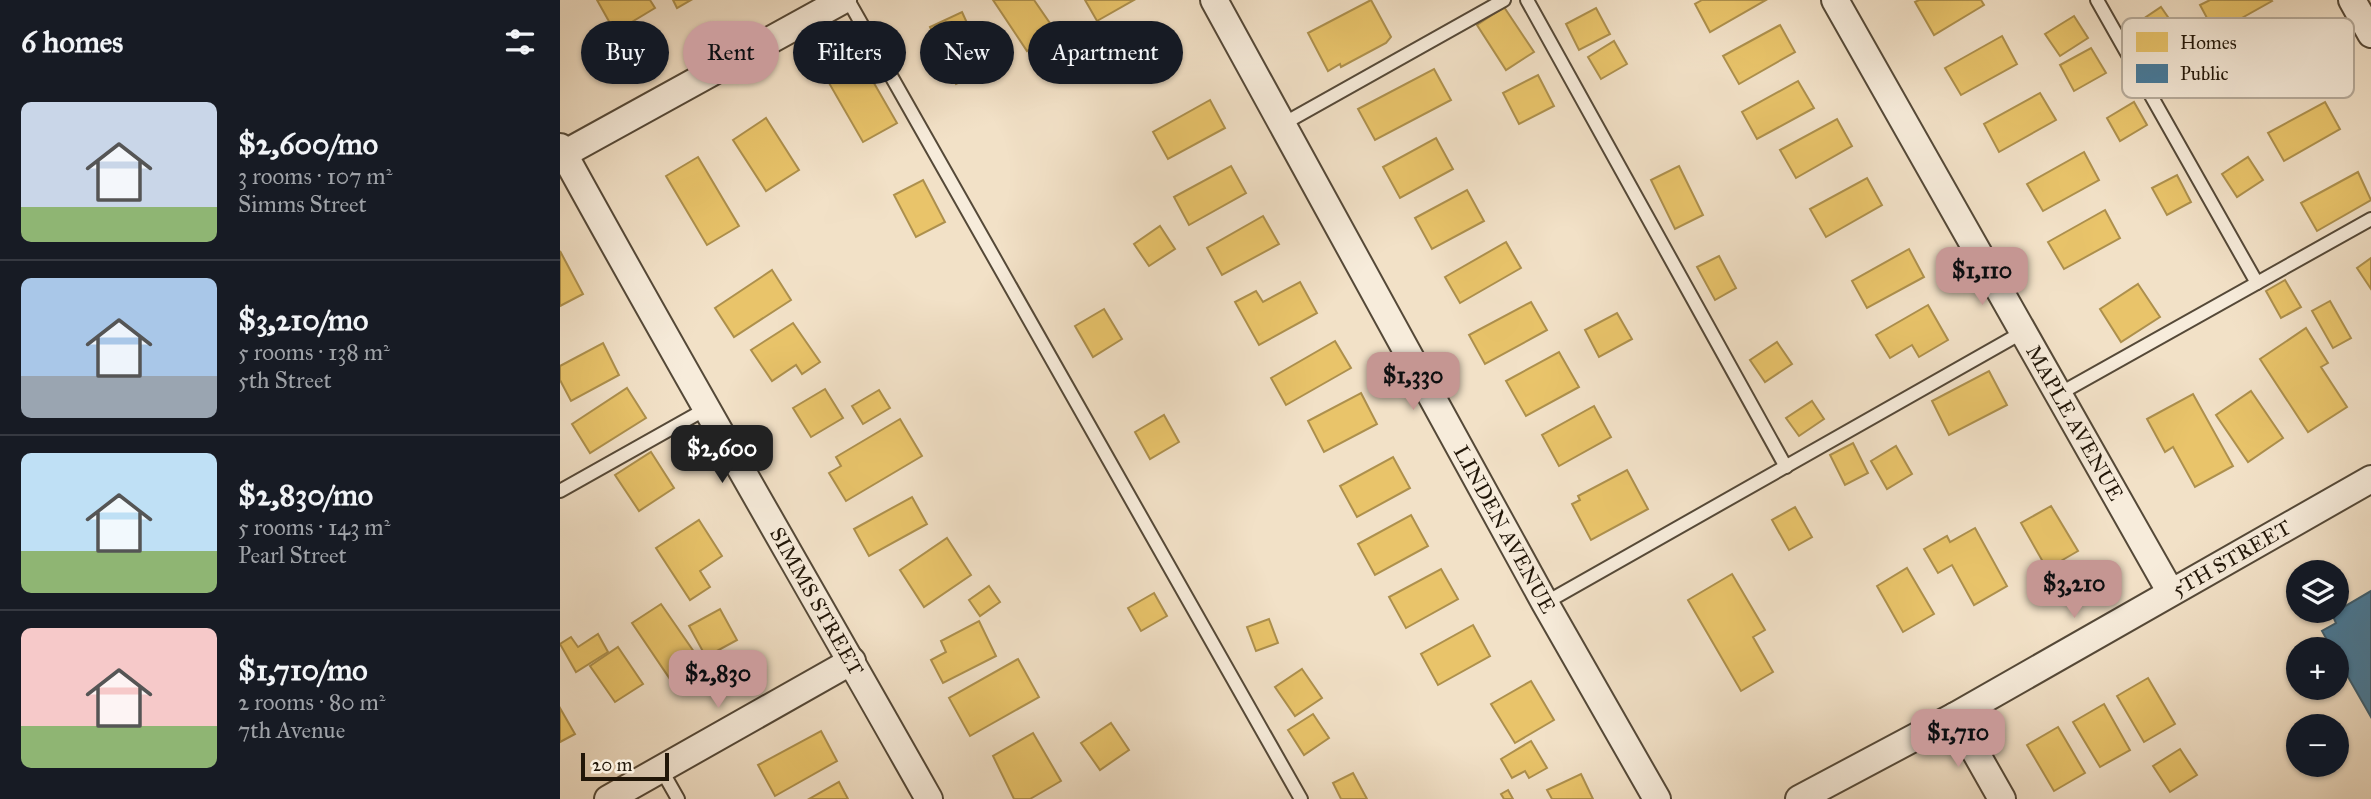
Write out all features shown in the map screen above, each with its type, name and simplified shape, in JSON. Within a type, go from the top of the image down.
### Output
[{"type":"street","points":[[561,152],[846,0]]},
{"type":"street","name":"LINDEN AVENUE","points":[[1214,0],[1545,603],[1657,799]]},
{"type":"street","name":"MAPLE AVENUE","points":[[1835,0],[2171,591]]},
{"type":"street","points":[[2352,0],[2371,34]]},
{"type":"street","name":"SIMMS STREET","points":[[561,152],[704,410],[852,661],[929,799]]},
{"type":"street","name":"5TH STREET","points":[[1798,799],[1955,716],[2371,479]]},
{"type":"street","points":[[608,799],[852,661]]},
{"type":"street","points":[[1955,716],[2002,799]]},
{"type":"lane","points":[[846,0],[1301,799]]},
{"type":"lane","points":[[1283,124],[1504,0]]},
{"type":"lane","points":[[1527,0],[1786,467]]},
{"type":"lane","points":[[2097,0],[2122,44]]},
{"type":"lane","points":[[2152,98],[2257,283]]},
{"type":"lane","points":[[2059,394],[2371,219]]},
{"type":"lane","points":[[1545,603],[2023,332]]},
{"type":"lane","points":[[560,491],[704,410]]},
{"type":"lane","points":[[661,769],[678,799]]},
{"type":"building: Homes","points":[[597,0],[650,0],[655,8],[633,21],[609,21]]},
{"type":"building: Homes","points":[[673,0],[691,0],[677,8]]},
{"type":"building: Homes","points":[[993,0],[1034,0],[1048,21],[1028,21],[1027,51],[1014,32],[1014,21],[1007,21]]},
{"type":"building: Homes","points":[[1085,0],[1134,0],[1097,21]]},
{"type":"building: Homes","points":[[1371,0],[1391,37],[1386,43],[1328,71],[1308,33]]},
{"type":"building: Homes","points":[[1702,0],[1766,0],[1710,32],[1695,4]]},
{"type":"building: Homes","points":[[1981,0],[1984,5],[1934,35],[1915,2]]},
{"type":"building: Homes","points":[[2210,0],[2272,1],[2242,18],[2207,18],[2200,5]]},
{"type":"building: Homes","points":[[1504,7],[1534,52],[1506,70],[1477,25]]},
{"type":"building: Homes","points":[[2161,7],[2169,18],[2144,18]]},
{"type":"building: Homes","points":[[1596,8],[1610,34],[1579,50],[1566,24]]},
{"type":"building: Homes","points":[[962,12],[966,21],[943,21]]},
{"type":"building: Homes","points":[[2074,16],[2088,38],[2060,56],[2045,34]]},
{"type":"building: Homes","points":[[1780,25],[1795,52],[1739,84],[1723,56]]},
{"type":"building: Homes","points":[[2002,36],[2017,64],[1961,95],[1945,68]]},
{"type":"building: Homes","points":[[1614,41],[1627,64],[1601,79],[1588,57]]},
{"type":"building: Homes","points":[[2091,48],[2106,73],[2074,91],[2060,65]]},
{"type":"building: Homes","points":[[1434,69],[1451,100],[1375,140],[1358,109]]},
{"type":"building: Homes","points":[[1538,75],[1554,106],[1519,124],[1503,93]]},
{"type":"building: Homes","points":[[1798,81],[1814,108],[1757,139],[1742,112]]},
{"type":"building: Homes","points":[[830,84],[875,84],[897,123],[863,142]]},
{"type":"building: Homes","points":[[2040,93],[2056,120],[1999,152],[1984,124]]},
{"type":"building: Homes","points":[[1210,100],[1225,128],[1168,159],[1153,132]]},
{"type":"building: Homes","points":[[2134,102],[2147,125],[2120,141],[2107,118]]},
{"type":"building: Homes","points":[[2325,102],[2340,129],[2284,161],[2268,133]]},
{"type":"building: Homes","points":[[766,118],[799,170],[766,191],[733,140]]},
{"type":"building: Homes","points":[[1837,119],[1852,146],[1796,178],[1780,150]]},
{"type":"building: Homes","points":[[1436,138],[1453,169],[1400,198],[1383,167]]},
{"type":"building: Homes","points":[[2084,152],[2099,180],[2043,211],[2027,184]]},
{"type":"building: Homes","points":[[698,157],[739,226],[707,245],[666,176]]},
{"type":"building: Homes","points":[[2248,157],[2263,180],[2237,197],[2222,174]]},
{"type":"building: Homes","points":[[1231,166],[1246,193],[1189,225],[1174,197]]},
{"type":"building: Homes","points":[[1679,166],[1703,215],[1675,229],[1651,180]]},
{"type":"building: Homes","points":[[2358,172],[2371,200],[2317,231],[2301,203]]},
{"type":"building: Homes","points":[[2177,175],[2191,202],[2167,215],[2152,188]]},
{"type":"building: Homes","points":[[1867,178],[1882,205],[1826,237],[1810,209]]},
{"type":"building: Homes","points":[[923,180],[945,222],[916,237],[894,195]]},
{"type":"building: Homes","points":[[1467,190],[1484,221],[1432,249],[1415,218]]},
{"type":"building: Homes","points":[[2105,210],[2120,238],[2064,269],[2048,242]]},
{"type":"building: Homes","points":[[1263,216],[1279,244],[1222,275],[1207,248]]},
{"type":"building: Homes","points":[[1160,226],[1175,249],[1149,266],[1134,244]]},
{"type":"building: Homes","points":[[1506,242],[1521,268],[1460,303],[1445,277]]},
{"type":"building: Homes","points":[[1909,249],[1924,277],[1867,308],[1852,281]]},
{"type":"building: Homes","points":[[560,251],[583,294],[560,306]]},
{"type":"building: Homes","points":[[1719,256],[1736,288],[1715,300],[1697,267]]},
{"type":"building: Homes","points":[[2371,258],[2371,289],[2357,268]]},
{"type":"building: Homes","points":[[772,270],[791,300],[734,337],[715,308]]},
{"type":"building: Homes","points":[[2285,280],[2301,307],[2281,318],[2266,291]]},
{"type":"building: Homes","points":[[1300,282],[1317,313],[1259,345],[1235,302],[1256,291],[1263,302]]},
{"type":"building: Homes","points":[[2138,284],[2160,317],[2121,342],[2100,309]]},
{"type":"building: Homes","points":[[2330,301],[2351,338],[2333,348],[2312,311]]},
{"type":"building: Homes","points":[[1531,302],[1547,330],[1485,364],[1469,335]]},
{"type":"building: Homes","points":[[1928,305],[1948,340],[1919,357],[1912,345],[1890,358],[1876,335]]},
{"type":"building: Homes","points":[[1104,309],[1122,339],[1093,357],[1075,326]]},
{"type":"building: Homes","points":[[1617,313],[1632,339],[1599,357],[1585,330]]},
{"type":"building: Homes","points":[[793,323],[820,362],[802,374],[796,365],[772,381],[751,350]]},
{"type":"building: Homes","points":[[2306,328],[2328,363],[2321,367],[2347,407],[2308,432],[2260,359]]},
{"type":"building: Homes","points":[[1335,341],[1351,368],[1286,405],[1271,378]]},
{"type":"building: Homes","points":[[1777,342],[1792,364],[1765,382],[1750,360]]},
{"type":"building: Homes","points":[[603,343],[619,375],[571,401],[560,380],[560,366]]},
{"type":"building: Homes","points":[[1559,352],[1579,387],[1526,416],[1506,381]]},
{"type":"building: Homes","points":[[1989,371],[2007,405],[1949,435],[1932,401]]},
{"type":"building: Homes","points":[[627,388],[646,418],[590,453],[572,424]]},
{"type":"building: Homes","points":[[825,389],[843,418],[811,437],[793,408]]},
{"type":"building: Homes","points":[[879,390],[890,408],[863,424],[852,406]]},
{"type":"building: Homes","points":[[2251,391],[2283,438],[2248,462],[2216,415]]},
{"type":"building: Homes","points":[[1361,393],[1377,424],[1324,452],[1308,421]]},
{"type":"building: Homes","points":[[2193,394],[2233,466],[2195,487],[2173,447],[2165,452],[2147,419]]},
{"type":"building: Homes","points":[[1812,401],[1824,419],[1799,436],[1786,418]]},
{"type":"building: Homes","points":[[1594,406],[1611,437],[1559,466],[1542,435]]},
{"type":"building: Homes","points":[[1164,415],[1179,442],[1150,459],[1135,432]]},
{"type":"building: Homes","points":[[900,419],[922,456],[846,501],[829,473],[841,466],[836,457]]},
{"type":"building: Homes","points":[[1853,443],[1868,473],[1845,485],[1830,455]]},
{"type":"building: Homes","points":[[1896,446],[1912,474],[1887,489],[1871,461]]},
{"type":"building: Homes","points":[[651,452],[674,488],[639,511],[615,475]]},
{"type":"building: Homes","points":[[1393,457],[1410,488],[1357,517],[1340,486]]},
{"type":"building: Homes","points":[[1627,470],[1648,509],[1591,540],[1572,504],[1580,500],[1578,496]]},
{"type":"building: Homes","points":[[912,497],[927,524],[869,556],[854,529]]},
{"type":"building: Homes","points":[[2051,506],[2078,551],[2047,569],[2021,523]]},
{"type":"building: Homes","points":[[1795,507],[1812,537],[1789,550],[1772,520]]},
{"type":"building: Homes","points":[[1411,515],[1428,546],[1375,575],[1358,544]]},
{"type":"building: Homes","points":[[699,520],[722,556],[700,571],[710,587],[690,600],[656,548]]},
{"type":"building: Homes","points":[[1975,528],[2007,586],[1974,605],[1952,565],[1938,573],[1924,549],[1947,536],[1950,542]]},
{"type":"building: Homes","points":[[947,538],[971,575],[924,607],[900,570]]},
{"type":"building: Homes","points":[[1907,568],[1934,614],[1903,632],[1877,586]]},
{"type":"building: Homes","points":[[1441,569],[1458,599],[1406,628],[1389,597]]},
{"type":"building: Homes","points":[[1732,574],[1765,630],[1753,637],[1773,672],[1741,691],[1688,600]]},
{"type":"building: Homes","points":[[989,586],[1000,602],[980,616],[969,600]]},
{"type":"building: Homes","points":[[1154,593],[1167,616],[1141,631],[1128,608]]},
{"type":"building: Homes","points":[[661,604],[701,662],[672,682],[632,623]]},
{"type":"building: Homes","points":[[720,609],[737,640],[706,657],[689,626]]},
{"type":"building: Homes","points":[[1269,619],[1278,643],[1256,651],[1247,627]]},
{"type":"building: Homes","points":[[979,621],[996,656],[943,683],[931,660],[946,652],[941,641]]},
{"type":"building: Homes","points":[[1473,625],[1490,656],[1438,685],[1421,654]]},
{"type":"building: Homes","points":[[598,634],[608,652],[576,672],[560,644],[571,637],[578,647]]},
{"type":"building: Homes","points":[[618,647],[643,684],[615,702],[590,666]]},
{"type":"building: Homes","points":[[1018,659],[1039,697],[970,736],[949,698]]},
{"type":"building: Homes","points":[[1302,669],[1322,698],[1295,716],[1275,687]]},
{"type":"building: Homes","points":[[2148,678],[2175,724],[2144,742],[2117,696]]},
{"type":"building: Homes","points":[[1531,681],[1554,720],[1515,743],[1491,704]]},
{"type":"building: Homes","points":[[2104,704],[2130,750],[2100,767],[2073,722]]},
{"type":"building: Homes","points":[[560,708],[575,734],[560,742]]},
{"type":"building: Homes","points":[[1313,714],[1329,738],[1304,755],[1288,730]]},
{"type":"building: Homes","points":[[1111,723],[1129,750],[1100,770],[1081,743]]},
{"type":"building: Homes","points":[[2058,727],[2085,773],[2054,791],[2027,745]]},
{"type":"building: Homes","points":[[821,731],[837,761],[775,796],[758,765]]},
{"type":"building: Homes","points":[[1033,733],[1061,781],[1030,799],[1014,799],[993,756]]},
{"type":"building: Homes","points":[[1531,741],[1547,768],[1529,778],[1525,771],[1512,778],[1501,759]]},
{"type":"building: Homes","points":[[2180,749],[2197,775],[2170,792],[2153,766]]},
{"type":"building: Homes","points":[[1353,773],[1367,799],[1341,799],[1333,783]]},
{"type":"building: Homes","points":[[1581,774],[1593,799],[1552,799],[1547,790]]},
{"type":"building: Homes","points":[[839,782],[848,799],[809,799]]},
{"type":"building: Homes","points":[[1508,790],[1513,799],[1504,799],[1501,794]]},
{"type":"building: Public","points":[[2371,591],[2371,717],[2349,679],[2349,637],[2325,637],[2322,631],[2336,623],[2349,623],[2349,604]]}]
